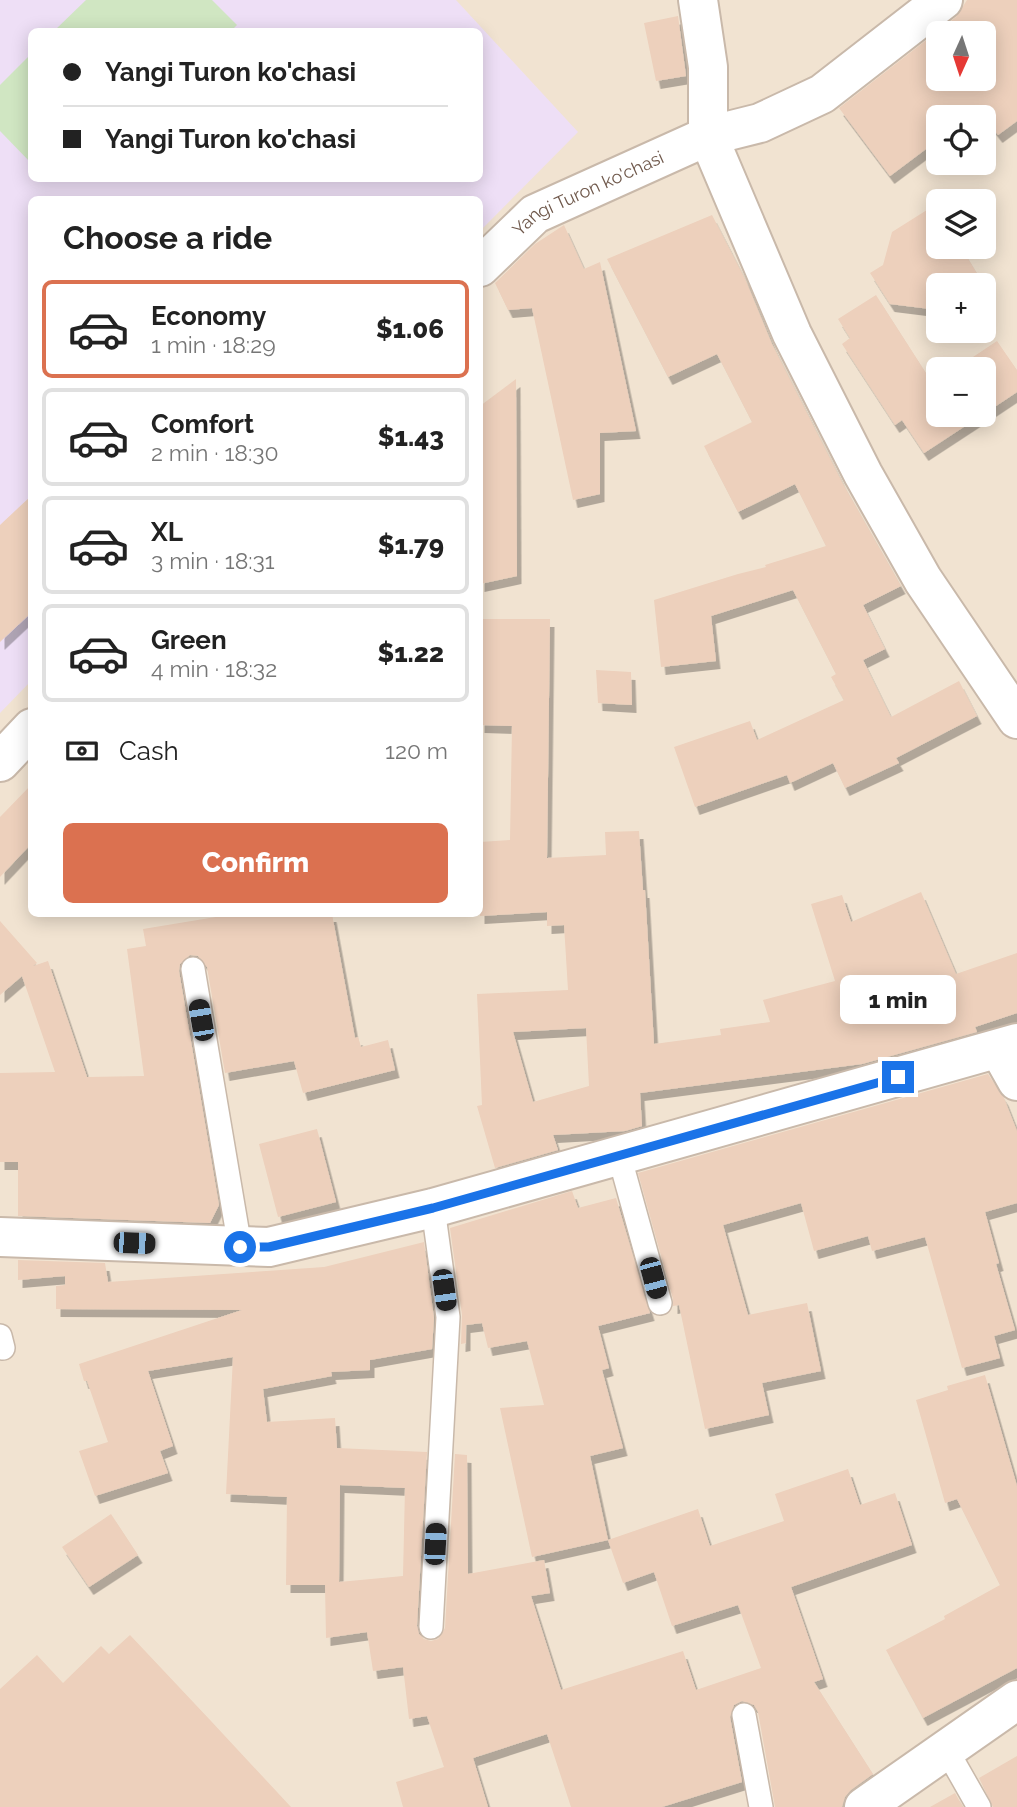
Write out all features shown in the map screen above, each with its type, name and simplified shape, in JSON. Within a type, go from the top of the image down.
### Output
[{"type":"street","points":[[698,0],[709,67],[708,136],[792,334],[863,474],[923,580],[1017,719]]},
{"type":"street","name":"Yangi Turon ko'chasi","points":[[483,264],[535,214],[708,136],[760,122],[822,94],[943,0]]},
{"type":"street","points":[[0,762],[28,733]]},
{"type":"street","points":[[0,1237],[269,1247],[433,1208],[619,1155],[1011,1058]]},
{"type":"street","points":[[864,1807],[1017,1700]]},
{"type":"lane","points":[[192,969],[240,1247]]},
{"type":"lane","points":[[619,1155],[660,1303]]},
{"type":"lane","points":[[431,1627],[448,1317],[433,1208]]},
{"type":"lane","points":[[744,1715],[761,1807]]},
{"type":"lane","points":[[946,1749],[979,1807]]},
{"type":"shaded area","points":[[0,0],[1017,0],[1017,1807],[0,1807]]},
{"type":"shaded area","points":[[0,0],[456,0],[482,28],[28,28],[28,182],[483,182],[483,29],[578,132],[483,228],[483,196],[28,196],[28,684],[0,713]]},
{"type":"green space","points":[[86,0],[212,0],[237,25],[234,28],[57,28]]},
{"type":"green space","points":[[28,57],[28,160],[0,131],[0,85]]},
{"type":"building","points":[[967,0],[1017,0],[1017,121],[998,135],[996,105],[926,105],[926,149],[890,176],[839,108],[926,40],[926,91],[996,91],[996,21],[951,21]]},
{"type":"building","points":[[678,16],[686,76],[656,81],[644,23]]},
{"type":"building","points":[[926,211],[926,259],[968,259],[977,273],[926,273],[926,308],[890,304],[870,273],[883,265],[892,232]]},
{"type":"building","points":[[712,215],[746,281],[772,344],[843,484],[901,586],[863,605],[885,649],[863,660],[891,717],[959,681],[977,716],[896,758],[899,763],[845,788],[833,763],[790,783],[787,775],[695,807],[674,747],[750,721],[757,740],[844,700],[831,677],[836,674],[793,590],[711,616],[716,661],[661,667],[654,600],[826,546],[795,484],[738,512],[704,446],[752,422],[717,354],[668,377],[607,259]]},
{"type":"building","points":[[564,225],[584,269],[600,262],[636,431],[600,433],[600,494],[573,500],[532,308],[508,310],[495,283],[535,244]]},
{"type":"building","points":[[876,295],[926,373],[926,427],[964,427],[924,453],[902,420],[895,425],[842,344],[850,338],[838,319]]},
{"type":"building","points":[[996,342],[1017,370],[1017,392],[996,406],[996,357],[973,357]]},
{"type":"building","points":[[516,379],[517,576],[483,583],[483,404]]},
{"type":"building","points":[[28,499],[28,616],[0,642],[0,525]]},
{"type":"building","points":[[483,619],[550,619],[547,858],[606,855],[605,832],[639,831],[654,1044],[721,1035],[720,1029],[770,1022],[763,1000],[835,981],[811,904],[842,895],[851,922],[921,892],[956,974],[1017,953],[1017,1013],[975,1027],[977,1032],[862,1064],[640,1093],[642,1126],[625,1131],[553,1135],[558,1150],[495,1168],[477,1106],[482,1105],[477,994],[568,990],[564,925],[547,926],[547,912],[483,916],[483,842],[510,840],[512,726],[483,725]],"holes":[[[586,1028],[589,1086],[533,1102],[513,1032]]]},
{"type":"building","points":[[596,670],[631,672],[632,705],[598,703]]},
{"type":"building","points":[[28,788],[28,847],[0,877],[0,817]]},
{"type":"building","points":[[216,917],[333,917],[355,1038],[358,1037],[361,1047],[388,1040],[395,1070],[303,1093],[294,1061],[225,1073],[207,967],[198,956],[190,955],[180,964],[179,971],[219,1205],[210,1223],[18,1216],[18,1162],[0,1162],[0,1073],[55,1072],[22,976],[0,995],[0,921],[37,963],[33,966],[48,961],[87,1077],[144,1076],[127,949],[146,946],[143,929]]},
{"type":"building","points":[[988,1074],[1004,1098],[1017,1131],[1017,1203],[985,1212],[999,1263],[996,1264],[1015,1330],[994,1336],[1000,1358],[962,1368],[925,1237],[872,1251],[868,1236],[814,1251],[801,1203],[723,1225],[748,1315],[807,1303],[821,1371],[762,1383],[769,1415],[705,1429],[679,1305],[673,1306],[638,1173]]},
{"type":"building","points":[[317,1129],[336,1202],[278,1217],[259,1144]]},
{"type":"building","points":[[572,1191],[578,1208],[616,1198],[650,1313],[598,1326],[609,1368],[602,1370],[623,1448],[590,1456],[608,1540],[532,1557],[500,1408],[544,1405],[527,1341],[488,1348],[482,1323],[466,1325],[466,1343],[461,1344],[462,1315],[450,1228]]},
{"type":"building","points":[[424,1242],[434,1318],[432,1349],[370,1360],[370,1370],[331,1372],[332,1376],[263,1389],[267,1422],[335,1418],[337,1448],[427,1452],[417,1626],[424,1639],[438,1639],[445,1628],[455,1454],[467,1455],[468,1574],[544,1560],[550,1593],[531,1596],[561,1690],[683,1651],[696,1690],[761,1668],[738,1605],[672,1626],[654,1572],[623,1583],[608,1540],[698,1509],[710,1546],[784,1521],[775,1494],[848,1469],[860,1505],[895,1493],[912,1545],[791,1587],[823,1679],[814,1682],[873,1774],[851,1790],[842,1807],[775,1807],[758,1712],[754,1705],[742,1701],[734,1705],[730,1717],[742,1782],[662,1807],[571,1807],[547,1734],[473,1758],[488,1807],[403,1807],[396,1782],[444,1767],[427,1716],[409,1719],[403,1667],[373,1671],[367,1632],[326,1638],[325,1585],[286,1585],[287,1497],[226,1494],[233,1357],[148,1371],[173,1446],[160,1451],[168,1473],[95,1496],[79,1451],[108,1442],[79,1364],[242,1310],[56,1309],[56,1286],[65,1285],[65,1276],[18,1280],[18,1260],[105,1263],[108,1282],[324,1267]],"holes":[[[340,1485],[405,1488],[403,1576],[339,1582]]]},
{"type":"building","points":[[985,1375],[1017,1486],[1017,1668],[923,1718],[886,1650],[945,1619],[944,1616],[1000,1585],[957,1499],[945,1503],[916,1400],[948,1390],[947,1386]]},
{"type":"building","points":[[111,1514],[138,1555],[89,1587],[62,1547]]},
{"type":"building","points":[[130,1635],[291,1807],[0,1807],[0,1689],[37,1655],[63,1683],[101,1646],[109,1654]]},
{"type":"building","points":[[1017,1756],[1017,1807],[993,1807],[979,1778]]},
{"type":"building","points":[[955,1793],[963,1807],[930,1807]]},
{"type":"route","points":[[240,1247],[269,1247],[433,1208],[898,1077]]}]
